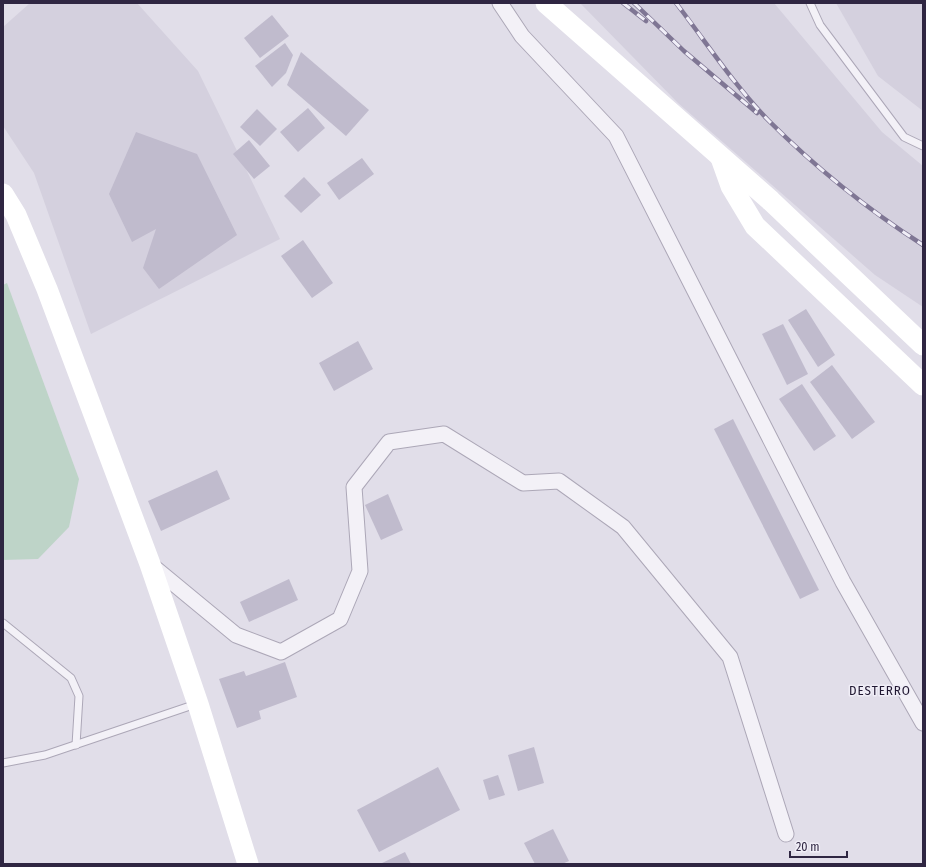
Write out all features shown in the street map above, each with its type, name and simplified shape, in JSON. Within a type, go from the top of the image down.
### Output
[{"type":"street","points":[[500,3],[522,36],[616,136],[843,582],[923,723]]},
{"type":"street","points":[[546,3],[771,201],[923,345]]},
{"type":"street","points":[[720,155],[731,186],[755,226],[923,385]]},
{"type":"street","points":[[3,194],[16,215],[47,289],[150,564],[198,704],[248,864]]},
{"type":"street","points":[[150,564],[236,635],[281,652],[340,619],[360,571],[354,487],[389,442],[444,434],[523,483],[559,481],[623,527],[730,657],[786,834]]},
{"type":"lane","points":[[810,3],[820,25],[904,137],[923,146]]},
{"type":"lane","points":[[3,623],[71,678],[79,696],[76,745]]},
{"type":"lane","points":[[3,763],[45,755],[198,704]]},
{"type":"shaded area","points":[[30,3],[137,3],[198,71],[280,239],[91,334],[34,173],[3,126],[3,27]]},
{"type":"shaded area","points":[[580,3],[774,3],[882,132],[923,166],[923,307],[875,275],[678,103]]},
{"type":"shaded area","points":[[836,3],[923,3],[923,111],[878,76]]},
{"type":"green space","points":[[7,283],[79,479],[69,527],[38,559],[3,560],[3,285]]},
{"type":"building","points":[[272,15],[289,36],[260,58],[244,38]]},
{"type":"building","points":[[285,43],[293,55],[286,73],[272,87],[255,66]]},
{"type":"building","points":[[301,52],[369,110],[346,136],[287,85]]},
{"type":"building","points":[[308,108],[325,128],[298,152],[280,132]]},
{"type":"building","points":[[257,109],[277,129],[260,146],[240,127]]},
{"type":"building","points":[[136,132],[197,154],[237,235],[159,289],[143,268],[156,229],[132,242],[109,194]]},
{"type":"building","points":[[249,140],[270,166],[254,179],[233,154]]},
{"type":"building","points":[[362,158],[374,174],[339,200],[327,183]]},
{"type":"building","points":[[304,177],[321,195],[301,213],[284,196]]},
{"type":"building","points":[[303,240],[333,283],[312,298],[281,256]]},
{"type":"building","points":[[806,309],[835,355],[818,367],[788,320]]},
{"type":"building","points":[[783,324],[808,374],[787,385],[762,334]]},
{"type":"building","points":[[358,341],[373,369],[334,391],[319,363]]},
{"type":"building","points":[[832,365],[875,422],[852,439],[810,382]]},
{"type":"building","points":[[802,384],[836,436],[814,451],[779,399]]},
{"type":"building","points":[[733,419],[819,590],[800,599],[714,429]]},
{"type":"building","points":[[217,470],[230,499],[161,531],[148,501]]},
{"type":"building","points":[[388,494],[403,530],[381,540],[365,505]]},
{"type":"building","points":[[289,579],[298,600],[249,622],[240,602]]},
{"type":"building","points":[[285,662],[297,697],[259,711],[261,719],[237,728],[219,679],[244,671],[246,676]]},
{"type":"building","points":[[534,747],[544,783],[518,791],[508,755]]},
{"type":"building","points":[[438,767],[460,810],[379,852],[357,810]]},
{"type":"building","points":[[498,775],[505,795],[489,800],[483,780]]},
{"type":"building","points":[[553,829],[569,861],[562,864],[535,864],[524,843]]},
{"type":"building","points":[[405,852],[411,864],[380,864]]},
{"type":"railway","points":[[623,3],[646,21]]},
{"type":"railway","points":[[634,3],[684,51],[757,113]]},
{"type":"railway","points":[[676,3],[732,78],[768,120],[842,187],[923,245]]},
{"type":"district","name":"DESTERRO","points":[[880,690]]}]
